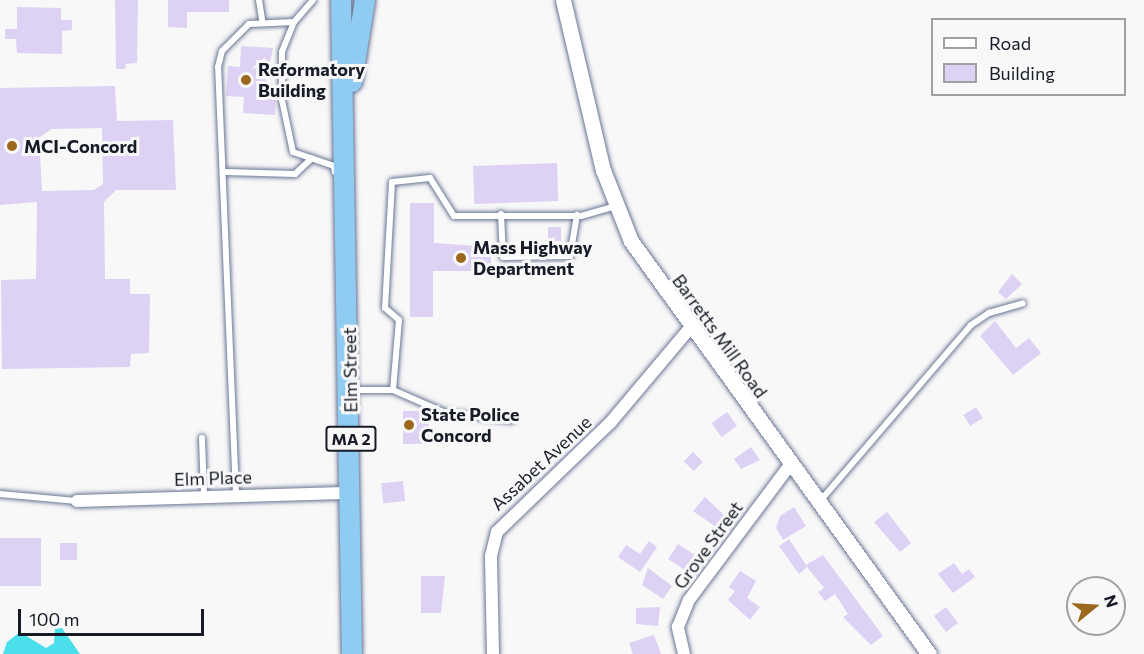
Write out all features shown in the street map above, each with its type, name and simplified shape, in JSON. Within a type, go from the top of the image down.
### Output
[{"type":"highway","name":"Elm Street","points":[[341,0],[348,224],[352,654]]},
{"type":"highway","name":"Elm Street","points":[[346,123],[365,0]]},
{"type":"street","name":"Barretts Mill Road","points":[[563,0],[616,206],[643,261],[929,654]]},
{"type":"street","name":"Assabet Avenue","points":[[493,654],[491,556],[497,532],[610,423],[690,328]]},
{"type":"street","name":"Grove Street","points":[[684,654],[678,627],[689,600],[790,465]]},
{"type":"street","name":"Elm Place","points":[[76,501],[236,494],[351,493]]},
{"type":"lane","points":[[259,0],[262,20]]},
{"type":"lane","points":[[313,0],[294,22],[282,52],[282,100],[293,152],[334,166],[348,224]]},
{"type":"lane","points":[[236,494],[225,172],[218,67],[234,35],[262,20],[294,22]]},
{"type":"lane","points":[[225,172],[295,174],[312,158]]},
{"type":"lane","points":[[393,390],[399,320],[385,308],[392,182],[430,178],[454,216],[577,215],[616,206]]},
{"type":"lane","points":[[501,214],[503,257],[570,256],[577,215]]},
{"type":"lane","points":[[818,503],[971,325],[989,313],[1023,303]]},
{"type":"lane","points":[[350,390],[393,390],[446,413],[512,420]]},
{"type":"lane","points":[[202,438],[204,496]]},
{"type":"lane","points":[[0,494],[76,501]]},
{"type":"water","points":[[62,628],[80,654],[3,654],[7,642],[20,632],[46,648],[54,643],[55,629]]},
{"type":"building","points":[[115,0],[138,0],[137,63],[126,64],[125,69],[116,69]]},
{"type":"building","points":[[168,0],[229,0],[229,12],[187,12],[187,28],[168,27]]},
{"type":"building","points":[[17,7],[61,8],[61,20],[72,20],[72,30],[62,31],[62,54],[17,53],[16,39],[5,39],[5,29],[17,29]]},
{"type":"building","name":"Reformatory Building","points":[[241,46],[273,48],[264,92],[276,92],[275,115],[243,113],[244,97],[226,96],[228,66],[240,67]]},
{"type":"building","points":[[115,86],[117,121],[173,120],[176,190],[116,190],[104,202],[105,279],[130,279],[130,294],[150,294],[149,353],[131,354],[130,367],[2,369],[1,280],[36,279],[37,202],[0,205],[0,88]],"holes":[[[102,128],[103,184],[94,190],[42,191],[39,138],[51,129]]]},
{"type":"building","points":[[557,163],[558,201],[474,204],[473,166]]},
{"type":"building","points":[[410,203],[434,203],[434,243],[491,247],[491,271],[433,271],[433,317],[410,317]]},
{"type":"building","points":[[548,227],[561,227],[561,241],[548,241]]},
{"type":"building","points":[[1012,274],[1022,284],[1006,299],[998,292]]},
{"type":"building","points":[[995,321],[1016,348],[1029,338],[1041,353],[1013,375],[980,336]]},
{"type":"building","points":[[976,407],[983,418],[970,426],[963,415]]},
{"type":"building","points":[[403,411],[429,411],[429,444],[403,444]]},
{"type":"building","points":[[727,412],[737,426],[722,437],[712,423]]},
{"type":"building","points":[[751,447],[760,460],[741,469],[734,459]]},
{"type":"building","points":[[693,452],[703,462],[694,471],[684,461]]},
{"type":"building","points":[[403,481],[405,501],[383,503],[381,483]]},
{"type":"building","points":[[705,497],[725,516],[716,527],[693,511]]},
{"type":"building","points":[[794,507],[806,526],[783,540],[776,528],[780,516]]},
{"type":"building","points":[[887,512],[911,543],[900,552],[874,522]]},
{"type":"building","points":[[0,538],[41,538],[41,586],[0,586]]},
{"type":"building","points":[[789,539],[806,565],[823,555],[883,636],[871,645],[843,617],[848,614],[835,594],[825,601],[818,592],[824,588],[807,567],[799,574],[779,546]]},
{"type":"building","points":[[649,541],[657,547],[640,572],[618,557],[626,545],[640,554]]},
{"type":"building","points":[[60,543],[77,543],[77,560],[60,560]]},
{"type":"building","points":[[678,544],[695,555],[685,570],[668,559]]},
{"type":"building","points":[[954,563],[962,574],[969,569],[975,577],[953,593],[938,574]]},
{"type":"building","points":[[648,568],[672,586],[663,599],[642,585]]},
{"type":"building","points":[[740,571],[756,581],[747,598],[760,607],[750,620],[728,600],[735,591],[729,587]]},
{"type":"building","points":[[421,576],[445,576],[441,613],[421,613]]},
{"type":"building","points":[[660,607],[658,626],[636,624],[636,608]]},
{"type":"building","points":[[946,607],[958,623],[946,632],[934,616]]},
{"type":"building","points":[[654,635],[661,654],[633,654],[629,643]]},
{"type":"place","name":"Reformatory Building","points":[[246,80]]},
{"type":"place","name":"MCI-Concord","points":[[12,146]]},
{"type":"place","name":"Mass Highway Department","points":[[461,258]]},
{"type":"place","name":"State Police Concord","points":[[409,425]]}]
